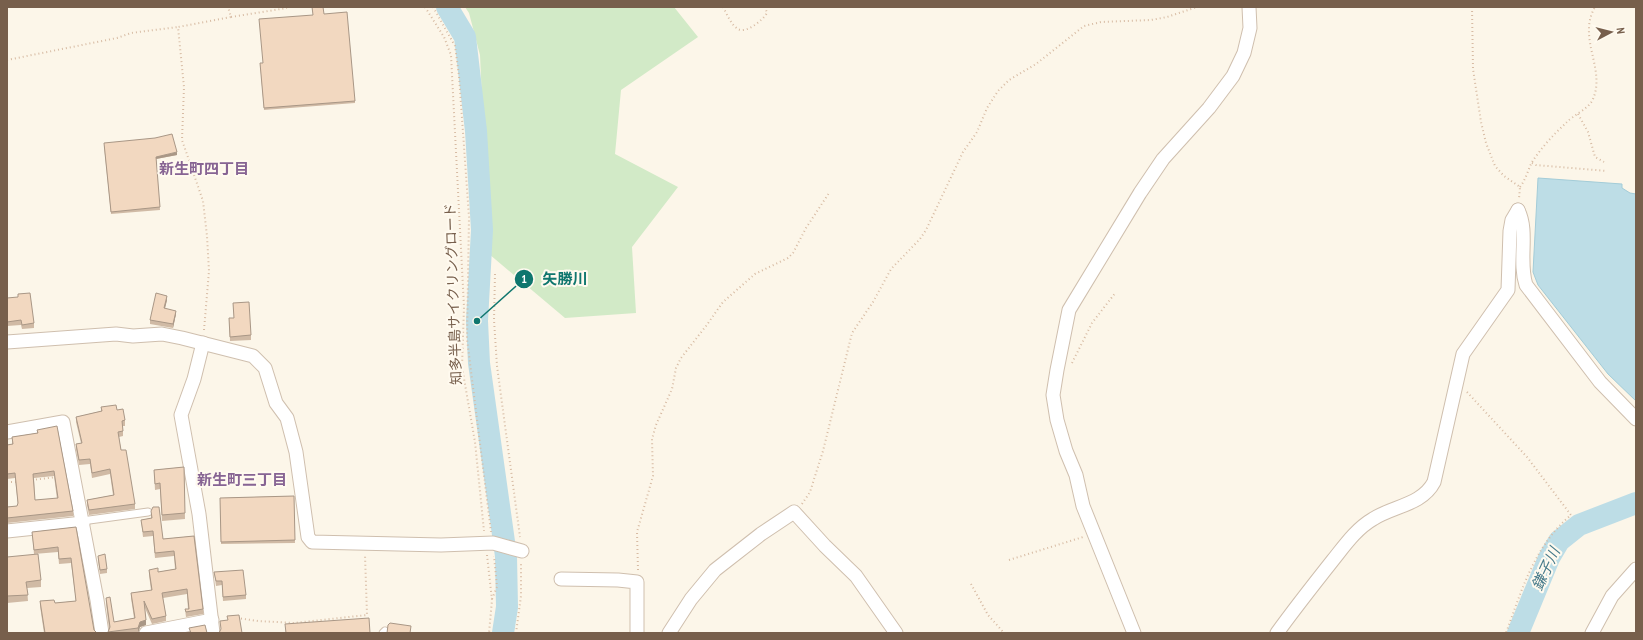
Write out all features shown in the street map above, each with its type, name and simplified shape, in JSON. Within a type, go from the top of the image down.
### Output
[{"type":"street","points":[[1134,633],[1113,584],[1084,506],[1076,475],[1066,451],[1057,420],[1053,395],[1069,310],[1140,193],[1163,159],[1209,108],[1233,76],[1244,53],[1250,28],[1249,7]]},
{"type":"street","points":[[1278,633],[1297,605],[1359,528],[1374,518],[1418,500],[1431,489],[1434,482],[1463,354],[1508,290],[1510,231],[1512,220],[1518,210]]},
{"type":"street","points":[[1518,210],[1523,220],[1522,262],[1526,285],[1535,300],[1600,382],[1636,419]]},
{"type":"street","points":[[7,342],[116,334],[133,336],[162,334],[253,356],[265,368],[276,403],[286,418],[296,452],[308,537],[312,542],[365,544],[492,544],[522,551]]},
{"type":"street","points":[[203,343],[194,379],[181,415],[199,514],[213,633]]},
{"type":"street","points":[[7,432],[63,422],[102,633]]},
{"type":"street","points":[[669,633],[691,599],[715,570],[761,534],[794,512],[824,546],[856,576],[896,633]]},
{"type":"street","points":[[7,531],[82,522]]},
{"type":"street","points":[[1592,633],[1612,596],[1636,569]]},
{"type":"street","points":[[560,579],[618,580],[637,582],[638,633]]},
{"type":"street","points":[[146,633],[212,620]]},
{"type":"lane","points":[[82,522],[148,512]]},
{"type":"path","points":[[228,7],[231,17]]},
{"type":"path","name":"知多半島サイクリングロード","points":[[425,7],[444,37],[452,61],[464,307],[462,367],[492,544],[492,600],[489,633]]},
{"type":"path","points":[[433,7],[455,46],[459,76],[469,217],[467,338],[497,587],[492,600]]},
{"type":"path","points":[[723,7],[738,30],[743,30],[764,19],[767,13],[765,7]]},
{"type":"path","points":[[794,512],[803,503],[813,482],[823,451],[852,333],[873,302],[891,269],[923,234],[963,152],[977,132],[987,108],[998,91],[1010,80],[1036,64],[1084,26],[1101,22],[1151,20],[1167,17],[1196,7]]},
{"type":"path","points":[[1472,7],[1473,68],[1480,116],[1486,143],[1495,166],[1504,176],[1520,187]]},
{"type":"path","points":[[1518,210],[1520,187],[1525,180],[1532,163],[1566,122],[1578,114],[1593,100],[1596,87],[1595,68],[1587,28],[1590,15],[1595,7]]},
{"type":"path","points":[[7,60],[117,38],[131,33],[178,27],[286,8]]},
{"type":"path","points":[[178,27],[184,87],[182,140],[204,201],[207,236],[209,271],[208,306],[203,343]]},
{"type":"path","points":[[1578,114],[1588,132],[1595,157],[1604,162]]},
{"type":"path","points":[[1532,163],[1536,165],[1607,171]]},
{"type":"path","points":[[637,582],[639,556],[637,532],[653,476],[652,439],[656,425],[672,389],[676,368],[681,358],[723,302],[755,274],[788,258],[793,253],[806,228],[829,192]]},
{"type":"path","points":[[495,274],[494,320],[497,366],[522,551],[521,596],[516,633]]},
{"type":"path","points":[[1070,367],[1092,324],[1116,292]]},
{"type":"path","points":[[1454,390],[1468,392],[1527,457],[1571,514],[1556,527],[1545,541],[1523,586],[1506,633]]},
{"type":"path","points":[[30,480],[73,474]]},
{"type":"path","points":[[7,482],[22,481]]},
{"type":"path","points":[[1009,560],[1095,533]]},
{"type":"path","points":[[231,618],[294,623],[368,615],[365,544]]},
{"type":"path","points":[[971,584],[988,615],[1004,633]]},
{"type":"green space","points":[[465,7],[674,7],[698,37],[621,90],[615,154],[678,187],[632,247],[636,313],[565,318],[489,254],[480,55],[469,13]]},
{"type":"water","points":[[1538,178],[1622,184],[1622,188],[1630,193],[1636,194],[1636,401],[1608,374],[1538,285],[1533,272]]},
{"type":"building","points":[[312,7],[323,7],[324,14],[347,12],[355,101],[264,108],[260,63],[263,63],[259,19],[313,15]]},
{"type":"building","points":[[172,134],[177,152],[156,157],[160,207],[111,212],[104,143],[155,138]]},
{"type":"building","points":[[30,293],[34,323],[22,325],[21,320],[7,322],[7,298],[18,297],[18,294]]},
{"type":"building","points":[[156,293],[167,296],[164,308],[176,311],[173,324],[150,320]]},
{"type":"building","points":[[249,302],[251,335],[230,337],[229,318],[234,318],[233,303]]},
{"type":"building","points":[[116,405],[117,410],[123,409],[125,420],[122,421],[123,431],[118,432],[121,450],[126,450],[135,504],[89,510],[87,500],[114,495],[110,469],[92,473],[90,459],[79,460],[76,444],[82,443],[76,417],[102,411],[101,407]]},
{"type":"building","points":[[57,426],[73,511],[7,518],[7,507],[17,506],[18,503],[15,473],[7,474],[7,445],[13,444],[12,437],[38,433],[37,430]],"holes":[[[54,471],[58,498],[35,500],[33,474]]]},
{"type":"building","points":[[184,467],[185,513],[162,515],[160,483],[155,484],[154,470]]},
{"type":"building","points":[[294,496],[295,540],[221,542],[220,498]]},
{"type":"building","points":[[153,507],[159,507],[163,539],[194,536],[203,609],[186,612],[185,609],[189,609],[187,589],[162,593],[166,616],[152,619],[144,601],[146,620],[140,622],[138,628],[108,632],[110,627],[106,598],[110,597],[114,622],[135,618],[131,593],[152,590],[149,570],[158,568],[158,572],[176,569],[174,551],[155,553],[153,531],[143,532],[141,520],[152,518],[151,511]]},
{"type":"building","points":[[76,527],[94,630],[97,633],[45,633],[40,601],[54,600],[55,603],[76,601],[71,558],[59,559],[58,547],[34,550],[32,532]]},
{"type":"building","points":[[38,554],[41,580],[26,582],[28,595],[7,596],[7,557]]},
{"type":"building","points":[[105,554],[107,569],[100,570],[98,556]]},
{"type":"building","points":[[243,570],[246,595],[223,597],[222,581],[216,581],[214,572]]},
{"type":"building","points":[[239,615],[242,633],[219,633],[221,629],[220,621],[228,620],[227,616]]},
{"type":"building","points":[[369,618],[370,633],[286,633],[285,624]]},
{"type":"building","points":[[390,623],[411,626],[410,633],[387,633],[388,625]]},
{"type":"building","points":[[205,625],[207,633],[191,633],[189,628]]},
{"type":"waterway","points":[[447,7],[465,37],[476,131],[482,230],[477,321],[479,363],[506,556],[507,607],[503,633]]},
{"type":"waterway","name":"鎌子川","points":[[1518,633],[1549,558],[1559,541],[1579,525],[1636,503]]},
{"type":"place","name":"矢勝川","points":[[477,321]]},
{"type":"district","name":"新生町四丁目","points":[[204,169]]},
{"type":"district","name":"新生町三丁目","points":[[242,480]]}]
